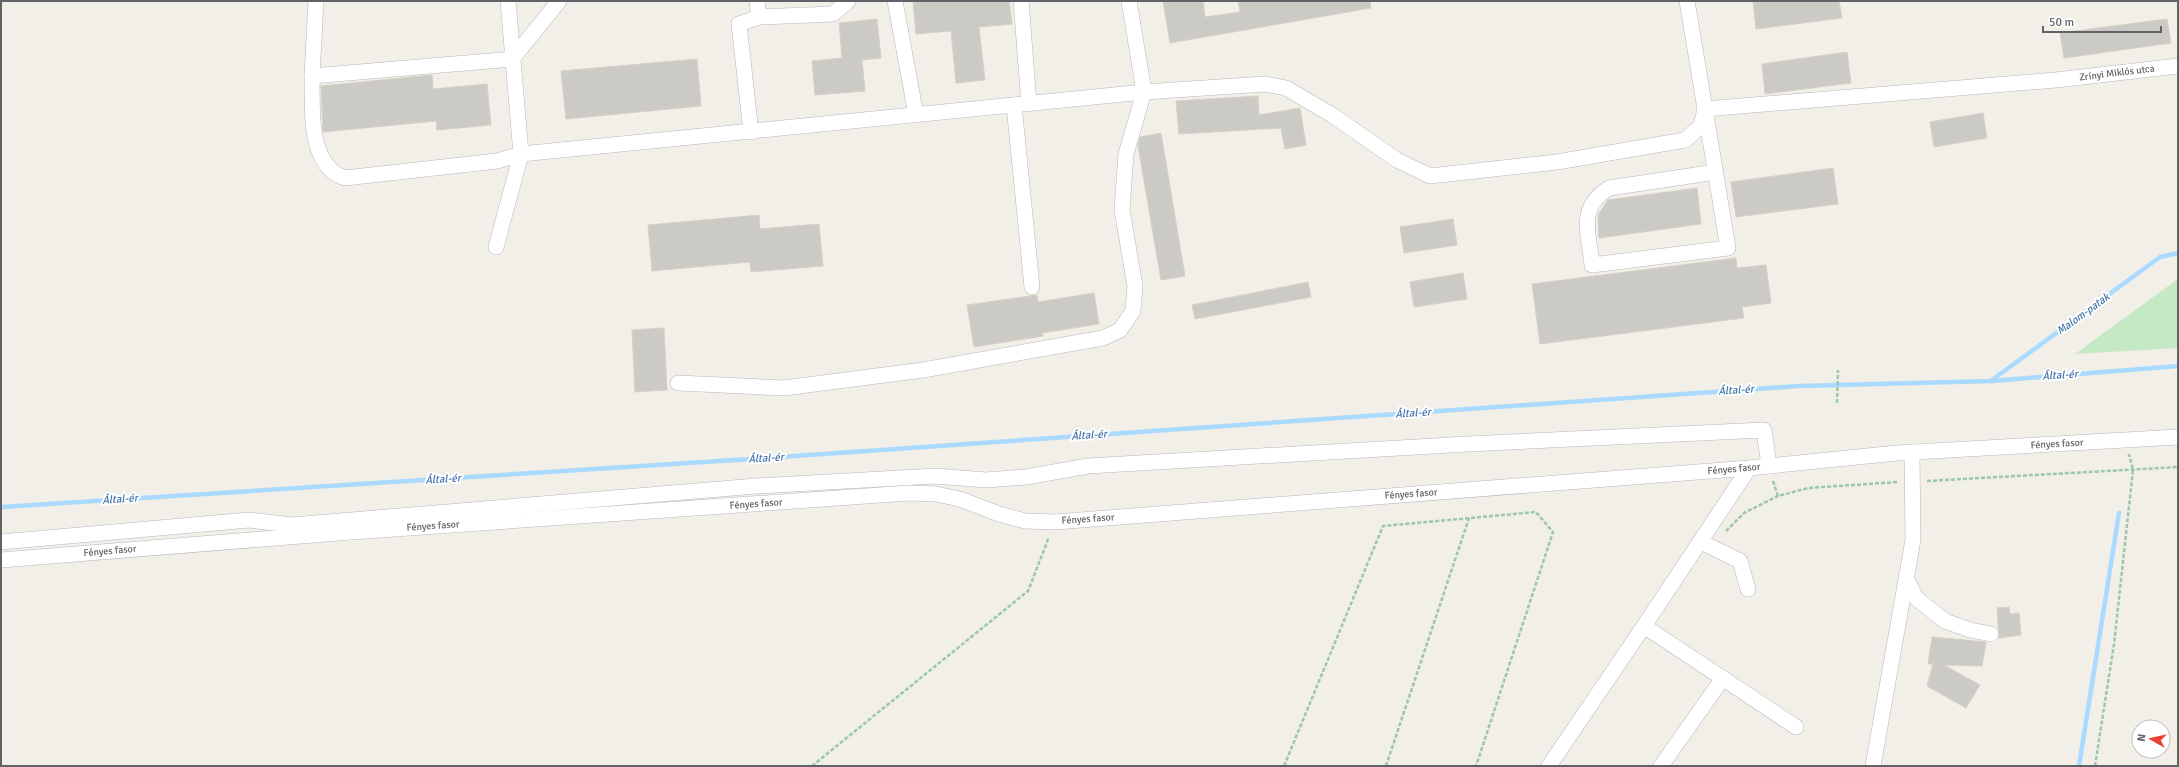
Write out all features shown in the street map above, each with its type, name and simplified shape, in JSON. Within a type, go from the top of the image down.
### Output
[{"type":"street","points":[[316,1],[312,76],[313,122],[316,144],[332,172],[346,178],[497,161],[521,154],[1144,92],[1265,84],[1286,88],[1332,115],[1397,160],[1430,176],[1557,162],[1685,140],[1701,126],[1705,109]]},
{"type":"street","points":[[496,247],[521,154],[508,1]]},
{"type":"street","points":[[312,76],[512,59],[559,1]]},
{"type":"street","points":[[757,1],[759,17]]},
{"type":"street","points":[[751,132],[739,24],[759,17],[833,14],[848,1]]},
{"type":"street","points":[[895,1],[916,115]]},
{"type":"street","points":[[1021,1],[1029,104]]},
{"type":"street","points":[[678,383],[784,388],[923,370],[1103,338],[1120,330],[1133,310],[1134,286],[1122,210],[1126,154],[1144,92],[1129,1]]},
{"type":"street","points":[[1687,1],[1716,172],[1728,248],[1592,265],[1588,222],[1589,208],[1597,196],[1609,188],[1716,172]]},
{"type":"street","name":"Zrínyi Miklós utca","points":[[1705,109],[2056,80],[2178,66]]},
{"type":"street","points":[[1014,105],[1032,287]]},
{"type":"street","points":[[1,542],[249,520],[292,525],[764,485],[935,476],[986,480],[1026,477],[1088,466],[1468,444],[1756,430],[1764,430],[1769,466]]},
{"type":"street","name":"Fényes fasor","points":[[1,560],[359,531],[909,493],[936,494],[960,499],[999,514],[1025,521],[1055,522],[1749,468],[1912,452],[2178,437]]},
{"type":"street","points":[[1873,766],[1913,540],[1912,452]]},
{"type":"street","points":[[1549,766],[1644,626],[1707,546],[1749,468]]},
{"type":"street","points":[[1707,546],[1740,561],[1748,589]]},
{"type":"street","points":[[1906,577],[1916,598],[1945,621],[1970,630],[1991,634]]},
{"type":"street","points":[[1644,626],[1796,727]]},
{"type":"street","points":[[1661,766],[1723,678]]},
{"type":"path","points":[[1837,403],[1838,370]]},
{"type":"path","points":[[2095,766],[2114,644],[2133,470],[2125,440]]},
{"type":"path","points":[[1769,466],[1778,496]]},
{"type":"path","points":[[1707,546],[1744,513],[1778,496],[1808,488],[2178,467]]},
{"type":"path","points":[[1284,766],[1383,526],[1536,512],[1553,532],[1476,766]]},
{"type":"path","points":[[1386,766],[1469,518]]},
{"type":"path","points":[[812,766],[1028,591],[1055,522]]},
{"type":"green space","points":[[2178,279],[2178,348],[2075,354]]},
{"type":"building","points":[[913,1],[1009,1],[1012,24],[979,27],[985,80],[956,83],[951,31],[916,34]]},
{"type":"building","points":[[1163,1],[1203,1],[1205,17],[1240,12],[1238,1],[1370,1],[1371,8],[1170,43]]},
{"type":"building","points":[[1753,1],[1839,1],[1842,18],[1756,29]]},
{"type":"building","points":[[877,19],[881,58],[862,60],[865,91],[815,95],[812,61],[842,58],[839,23]]},
{"type":"building","points":[[2167,19],[2171,43],[2064,58],[2060,33]]},
{"type":"building","points":[[1847,52],[1851,83],[1765,94],[1762,64]]},
{"type":"building","points":[[697,59],[701,106],[566,119],[561,71]]},
{"type":"building","points":[[432,75],[433,89],[487,84],[491,125],[437,130],[436,121],[323,132],[321,86]]},
{"type":"building","points":[[1258,96],[1259,115],[1300,108],[1306,145],[1285,149],[1281,128],[1179,134],[1176,101]]},
{"type":"building","points":[[1983,113],[1987,138],[1934,147],[1930,122]]},
{"type":"building","points":[[1161,133],[1185,276],[1161,280],[1138,146],[1140,137]]},
{"type":"building","points":[[1833,168],[1838,204],[1736,217],[1731,182]]},
{"type":"building","points":[[1697,188],[1701,224],[1599,238],[1598,215],[1608,200]]},
{"type":"building","points":[[759,215],[760,229],[819,224],[823,266],[751,272],[750,262],[652,271],[648,225]]},
{"type":"building","points":[[1453,219],[1457,245],[1404,253],[1400,227]]},
{"type":"building","points":[[1736,258],[1737,268],[1766,265],[1771,303],[1742,307],[1744,318],[1540,344],[1532,284]]},
{"type":"building","points":[[1463,273],[1467,299],[1414,307],[1410,282]]},
{"type":"building","points":[[1308,282],[1311,297],[1195,319],[1192,305]]},
{"type":"building","points":[[1094,293],[1099,324],[1042,333],[1043,336],[974,347],[967,305],[1037,295],[1038,302]]},
{"type":"building","points":[[664,328],[667,390],[635,392],[632,330]]},
{"type":"building","points":[[2009,607],[2010,614],[2019,613],[2021,635],[1999,638],[1997,608]]},
{"type":"building","points":[[1932,637],[1986,642],[1982,666],[1944,665],[1980,685],[1966,708],[1927,686],[1933,664],[1928,664]]},
{"type":"waterway","name":"Malom-patak","points":[[1992,380],[2160,257],[2178,253]]},
{"type":"waterway","name":"Által-ér","points":[[1,507],[751,459],[1799,386],[1992,381],[2178,366]]},
{"type":"waterway","points":[[2079,766],[2119,513]]}]
